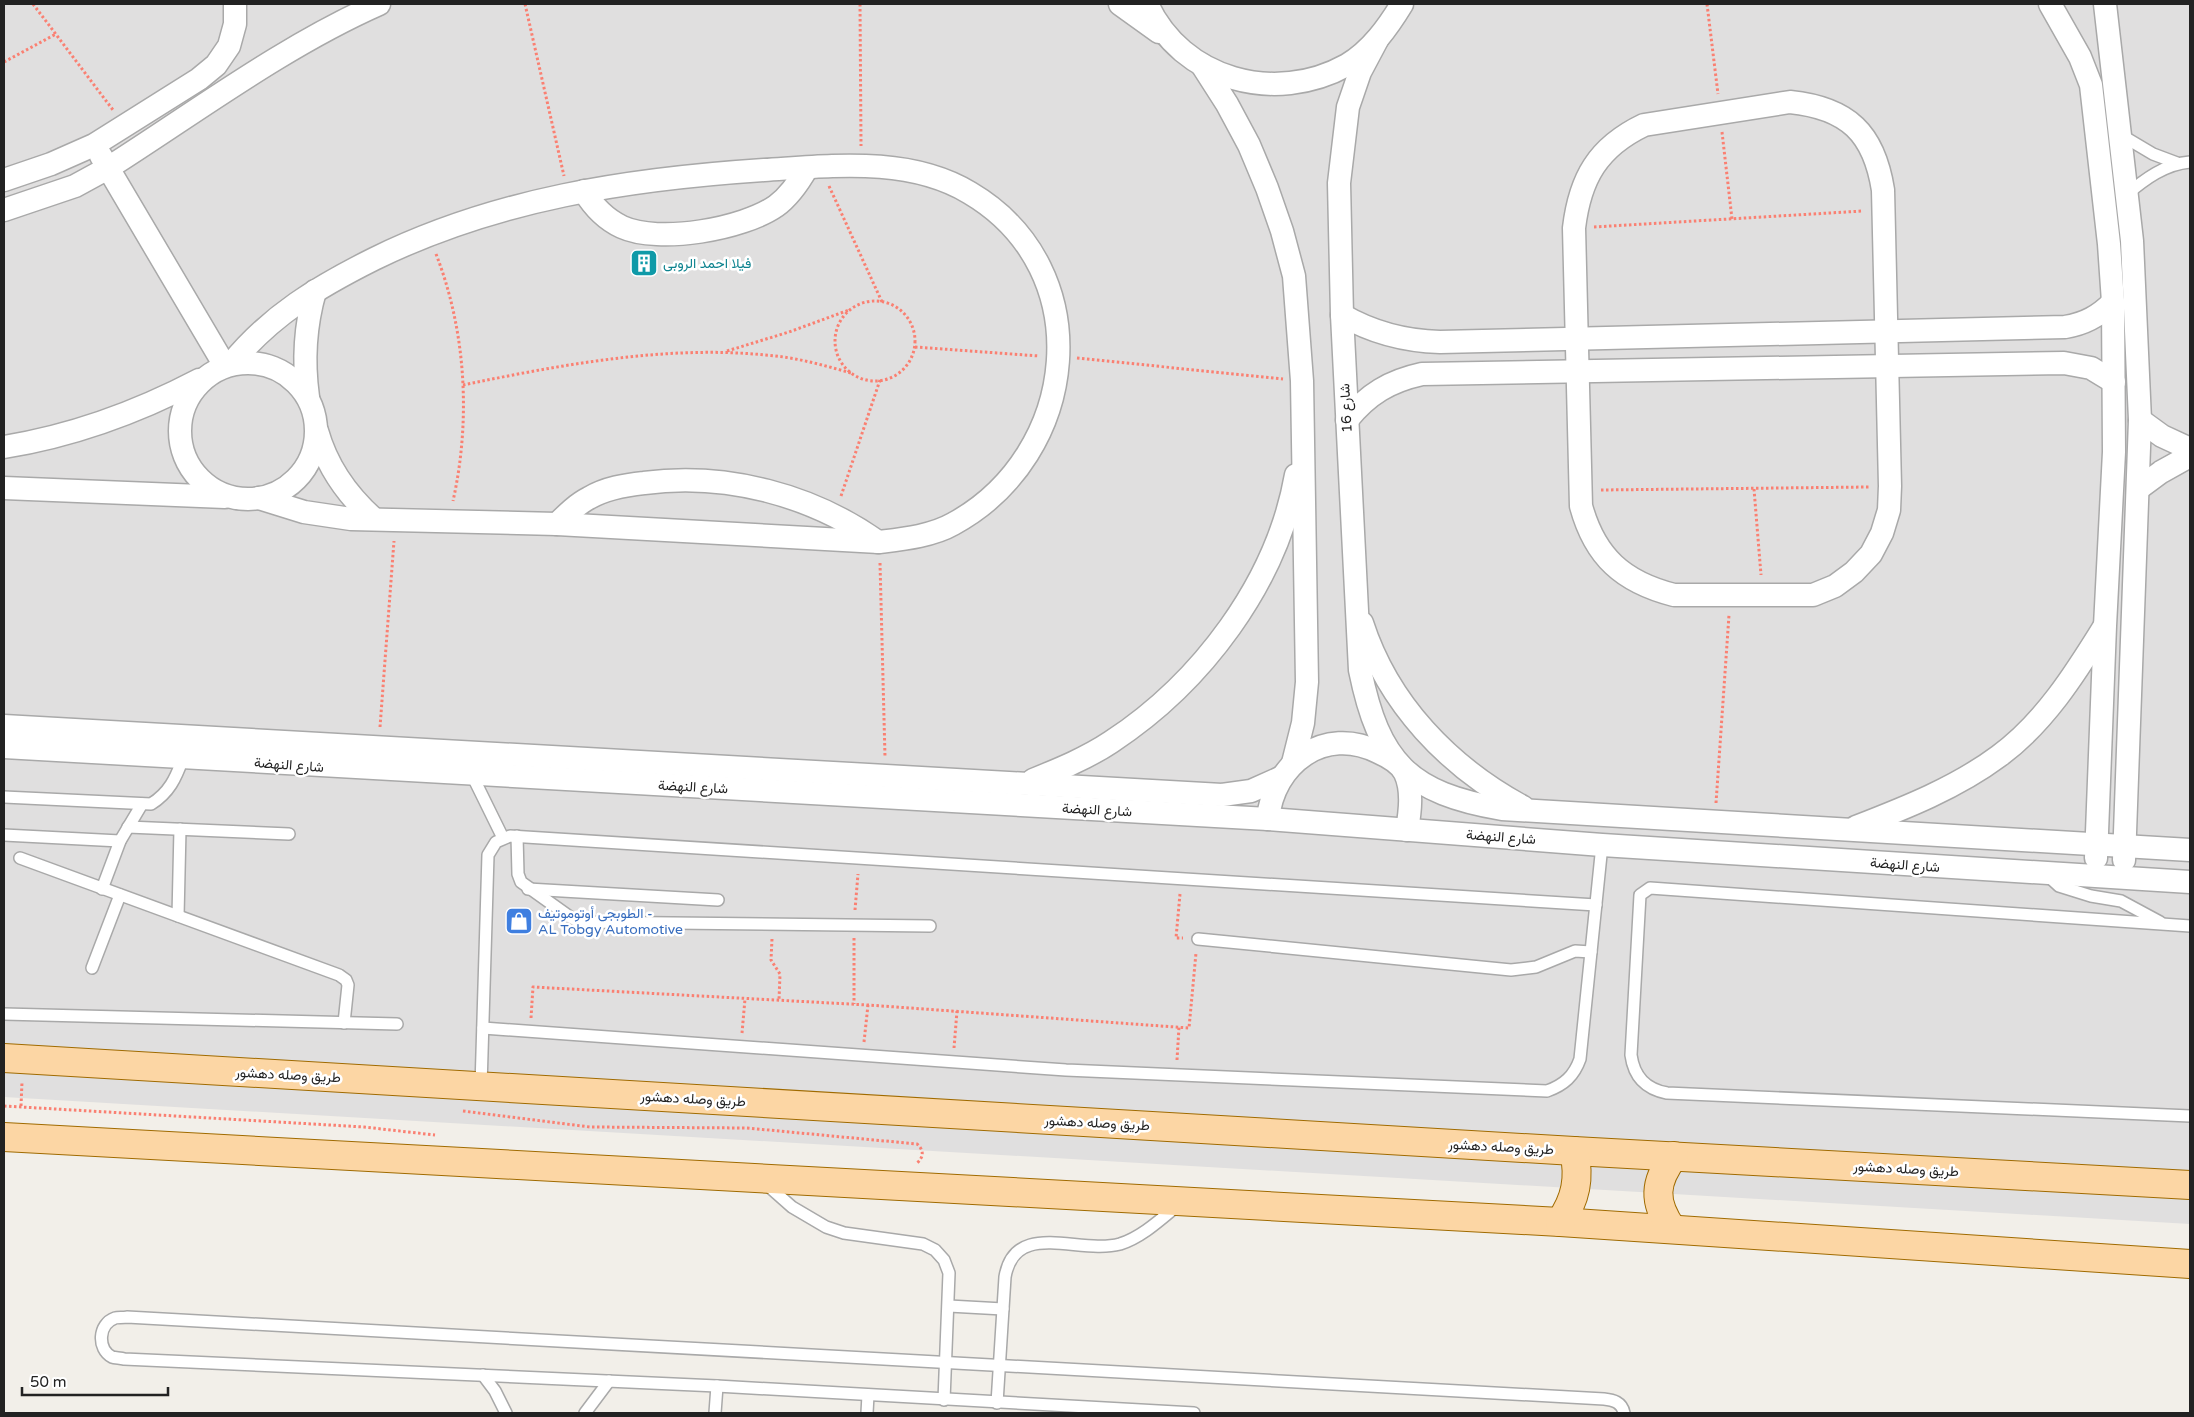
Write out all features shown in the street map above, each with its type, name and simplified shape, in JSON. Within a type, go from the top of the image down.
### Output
[{"type":"main road","name":"طريق وصله دهشور","points":[[8,1069],[481,1086],[2190,1186]]},
{"type":"main road","points":[[4,1137],[1560,1222],[2190,1264]]},
{"type":"main road","points":[[1560,1222],[1574,1196],[1577,1166],[1574,1151]]},
{"type":"main road","points":[[1672,1229],[1663,1216],[1658,1200],[1658,1184],[1664,1169],[1674,1156]]},
{"type":"street","points":[[4,179],[50,164],[94,145],[199,79],[216,64],[228,46],[235,24],[235,4]]},
{"type":"street","points":[[4,210],[75,186],[108,168],[309,39],[346,18],[379,4]]},
{"type":"street","points":[[1120,4],[1202,65],[1237,80],[1275,85],[1312,80],[1348,64],[1377,40],[1402,4]]},
{"type":"street","points":[[1147,4],[1153,17],[1171,41]]},
{"type":"street","points":[[2050,4],[2080,57],[2091,86],[2109,244],[2113,302],[2114,452],[2105,626],[2096,877]]},
{"type":"street","points":[[2105,4],[2132,241],[2140,420],[2124,846],[2125,879]]},
{"type":"street","name":"شارع 16","points":[[1377,40],[1360,72],[1348,107],[1342,143],[1339,183],[1342,315],[1357,649],[1364,691],[1370,712],[1388,749],[1404,772]]},
{"type":"street","points":[[1202,65],[1227,104],[1249,145],[1282,231],[1294,276],[1302,381],[1307,682],[1304,722],[1286,771],[1269,805],[1268,819]]},
{"type":"street","points":[[1790,102],[1814,104],[1836,113],[1855,127],[1870,145],[1880,167],[1884,210],[1890,487],[1889,510],[1882,533],[1870,554],[1854,572],[1835,586],[1813,595],[1674,595],[1652,589],[1631,580],[1613,566],[1599,548],[1591,535],[1581,506],[1574,228],[1576,206],[1593,166],[1607,148],[1624,135],[1644,125],[1790,102]]},
{"type":"street","points":[[94,145],[221,369]]},
{"type":"street","points":[[576,192],[623,228],[649,234],[682,233],[724,226],[763,214],[789,194],[814,167]]},
{"type":"street","points":[[4,488],[233,498],[259,498],[282,506],[320,515],[385,519],[557,524],[879,542],[918,536],[950,526],[979,507],[1011,477],[1027,456],[1040,433],[1056,383],[1059,357],[1056,313],[1048,285],[1032,252],[1019,233],[1004,217],[968,191],[941,179],[906,170],[861,167],[814,167],[681,176],[576,192],[480,216],[429,234],[355,268],[284,311],[221,369],[197,385],[184,408],[180,420],[181,446],[185,458],[200,479],[210,488],[233,498]]},
{"type":"street","points":[[2109,244],[2132,241]]},
{"type":"street","points":[[315,291],[306,336],[305,366],[308,397],[316,426],[326,457],[341,484],[351,497],[385,519]]},
{"type":"street","points":[[1342,315],[1372,331],[1406,340],[1423,342],[1576,340],[2065,327],[2086,322],[2096,317],[2113,302]]},
{"type":"street","points":[[4,447],[41,440],[108,420],[165,397],[221,369],[253,363],[275,368],[288,375],[308,397]]},
{"type":"street","points":[[1347,420],[1358,406],[1388,384],[1422,374],[2064,363],[2090,368],[2114,382]]},
{"type":"street","points":[[2140,420],[2162,436],[2190,449]]},
{"type":"street","points":[[259,498],[283,489],[302,473],[313,451],[316,426]]},
{"type":"street","points":[[1025,806],[1026,783],[1069,766],[1110,743],[1183,685],[1214,650],[1241,612],[1267,562],[1281,528],[1294,483],[1302,437]]},
{"type":"street","points":[[2114,452],[2139,452]]},
{"type":"street","points":[[2138,489],[2161,472],[2190,456]]},
{"type":"street","points":[[557,524],[571,510],[589,498],[609,489],[657,481],[684,480],[737,485],[788,496],[834,514],[879,542]]},
{"type":"street","points":[[1356,604],[1372,648],[1388,680],[1420,726],[1459,765],[1488,787],[1528,810]]},
{"type":"street","points":[[1850,829],[1928,798],[1999,756],[2030,728],[2058,697],[2105,626]]},
{"type":"street","name":"شارع النهضة","points":[[4,726],[325,745],[885,774],[1222,795],[1251,791],[1286,771],[1306,753],[1338,744],[1355,744],[1371,748],[1386,756],[1404,772],[1435,792],[1485,806],[2190,850]]},
{"type":"street","points":[[323,767],[325,745]]},
{"type":"street","name":"شارع النهضة","points":[[4,747],[323,767],[1268,819],[1602,845],[2190,882]]},
{"type":"street","points":[[1404,772],[1410,794],[1407,830]]},
{"type":"lane","points":[[2120,134],[2153,154],[2177,163]]},
{"type":"lane","points":[[2126,195],[2156,174],[2177,163],[2190,162]]},
{"type":"lane","points":[[4,797],[151,804],[166,794],[174,781],[183,758]]},
{"type":"lane","points":[[472,775],[503,838]]},
{"type":"lane","points":[[102,889],[120,841],[142,804]]},
{"type":"lane","points":[[128,827],[289,834]]},
{"type":"lane","points":[[178,916],[180,829]]},
{"type":"lane","points":[[4,835],[120,841]]},
{"type":"lane","points":[[517,836],[518,874],[521,882],[580,922],[930,926]]},
{"type":"lane","points":[[481,1086],[488,855],[496,842],[503,838],[517,836],[1596,905]]},
{"type":"lane","points":[[483,1028],[953,1062],[1176,1075],[1547,1091],[1556,1088],[1572,1076],[1580,1059],[1602,845]]},
{"type":"lane","points":[[20,858],[339,975],[346,980],[348,985],[344,1023]]},
{"type":"lane","points":[[2046,874],[2059,886],[2091,896],[2121,901],[2165,924]]},
{"type":"lane","points":[[528,888],[718,900]]},
{"type":"lane","points":[[2190,926],[1650,888],[1640,895],[1631,1055],[1632,1066],[1638,1077],[1656,1091],[2190,1116]]},
{"type":"lane","points":[[92,968],[120,896]]},
{"type":"lane","points":[[1198,939],[1511,970],[1536,967],[1575,951],[1591,952]]},
{"type":"lane","points":[[4,1014],[397,1024]]},
{"type":"lane","points":[[760,1178],[792,1207],[826,1227],[844,1233],[923,1244],[935,1250],[944,1260],[948,1273],[949,1306],[944,1400]]},
{"type":"lane","points":[[997,1403],[1007,1268],[1017,1251],[1025,1246],[1044,1243],[1089,1247],[1122,1243],[1137,1237],[1183,1201]]},
{"type":"lane","points":[[949,1306],[1003,1309]]},
{"type":"lane","points":[[1194,1413],[1057,1410],[997,1403],[717,1386],[124,1358],[112,1357],[104,1349],[101,1337],[105,1325],[114,1318],[126,1317],[1604,1398],[1615,1400],[1623,1408],[1624,1413]]},
{"type":"lane","points":[[483,1375],[495,1391],[506,1413]]},
{"type":"lane","points":[[585,1413],[609,1381]]},
{"type":"lane","points":[[715,1413],[717,1386]]},
{"type":"lane","points":[[867,1413],[868,1395]]},
{"type":"path","points":[[33,4],[125,126]]},
{"type":"path","points":[[525,4],[576,192]]},
{"type":"path","points":[[860,4],[861,167]]},
{"type":"path","points":[[4,62],[56,34]]},
{"type":"path","points":[[814,167],[882,302]]},
{"type":"path","points":[[1574,228],[1884,210]]},
{"type":"path","points":[[429,234],[440,263],[452,308],[459,346],[463,385],[461,453],[448,521]]},
{"type":"path","points":[[463,385],[526,372],[590,362],[725,352],[789,358],[851,373],[860,378],[880,380],[896,375],[903,369],[908,363],[915,347],[913,329],[904,314],[890,304],[871,302],[789,332],[725,352]]},
{"type":"path","points":[[851,373],[841,361],[836,346],[839,325],[852,309]]},
{"type":"path","points":[[915,347],[1059,357],[1302,381]]},
{"type":"path","points":[[834,514],[880,380]]},
{"type":"path","points":[[1580,490],[1890,487]]},
{"type":"path","points":[[1754,489],[1763,596]]},
{"type":"path","points":[[378,747],[385,519]]},
{"type":"path","points":[[879,542],[885,774]]},
{"type":"path","points":[[1715,821],[1731,596]]},
{"type":"path","points":[[854,1004],[854,925],[860,858]]},
{"type":"path","points":[[531,1031],[533,987],[854,1004],[1189,1028],[1198,939],[1176,938],[1181,878]]},
{"type":"path","points":[[772,924],[771,960],[780,974],[778,1000]]},
{"type":"path","points":[[741,1046],[745,999]]},
{"type":"path","points":[[863,1055],[868,1005]]},
{"type":"path","points":[[953,1062],[957,1011]]},
{"type":"path","points":[[1176,1075],[1179,1028]]},
{"type":"path","points":[[8,1069],[22,1080],[21,1106]]},
{"type":"path","points":[[461,1110],[590,1127],[747,1128],[917,1144],[922,1148],[923,1154],[922,1159],[917,1163]]},
{"type":"shaded area","points":[[4,4],[2190,4],[2190,1224],[4,1097]]},
{"type":"place","name":"فيلا احمد الروبى","points":[[644,263]]},
{"type":"place","name":"الطوبجى أوتوموتيف - AL Tobgy Automotive","points":[[519,921]]}]
